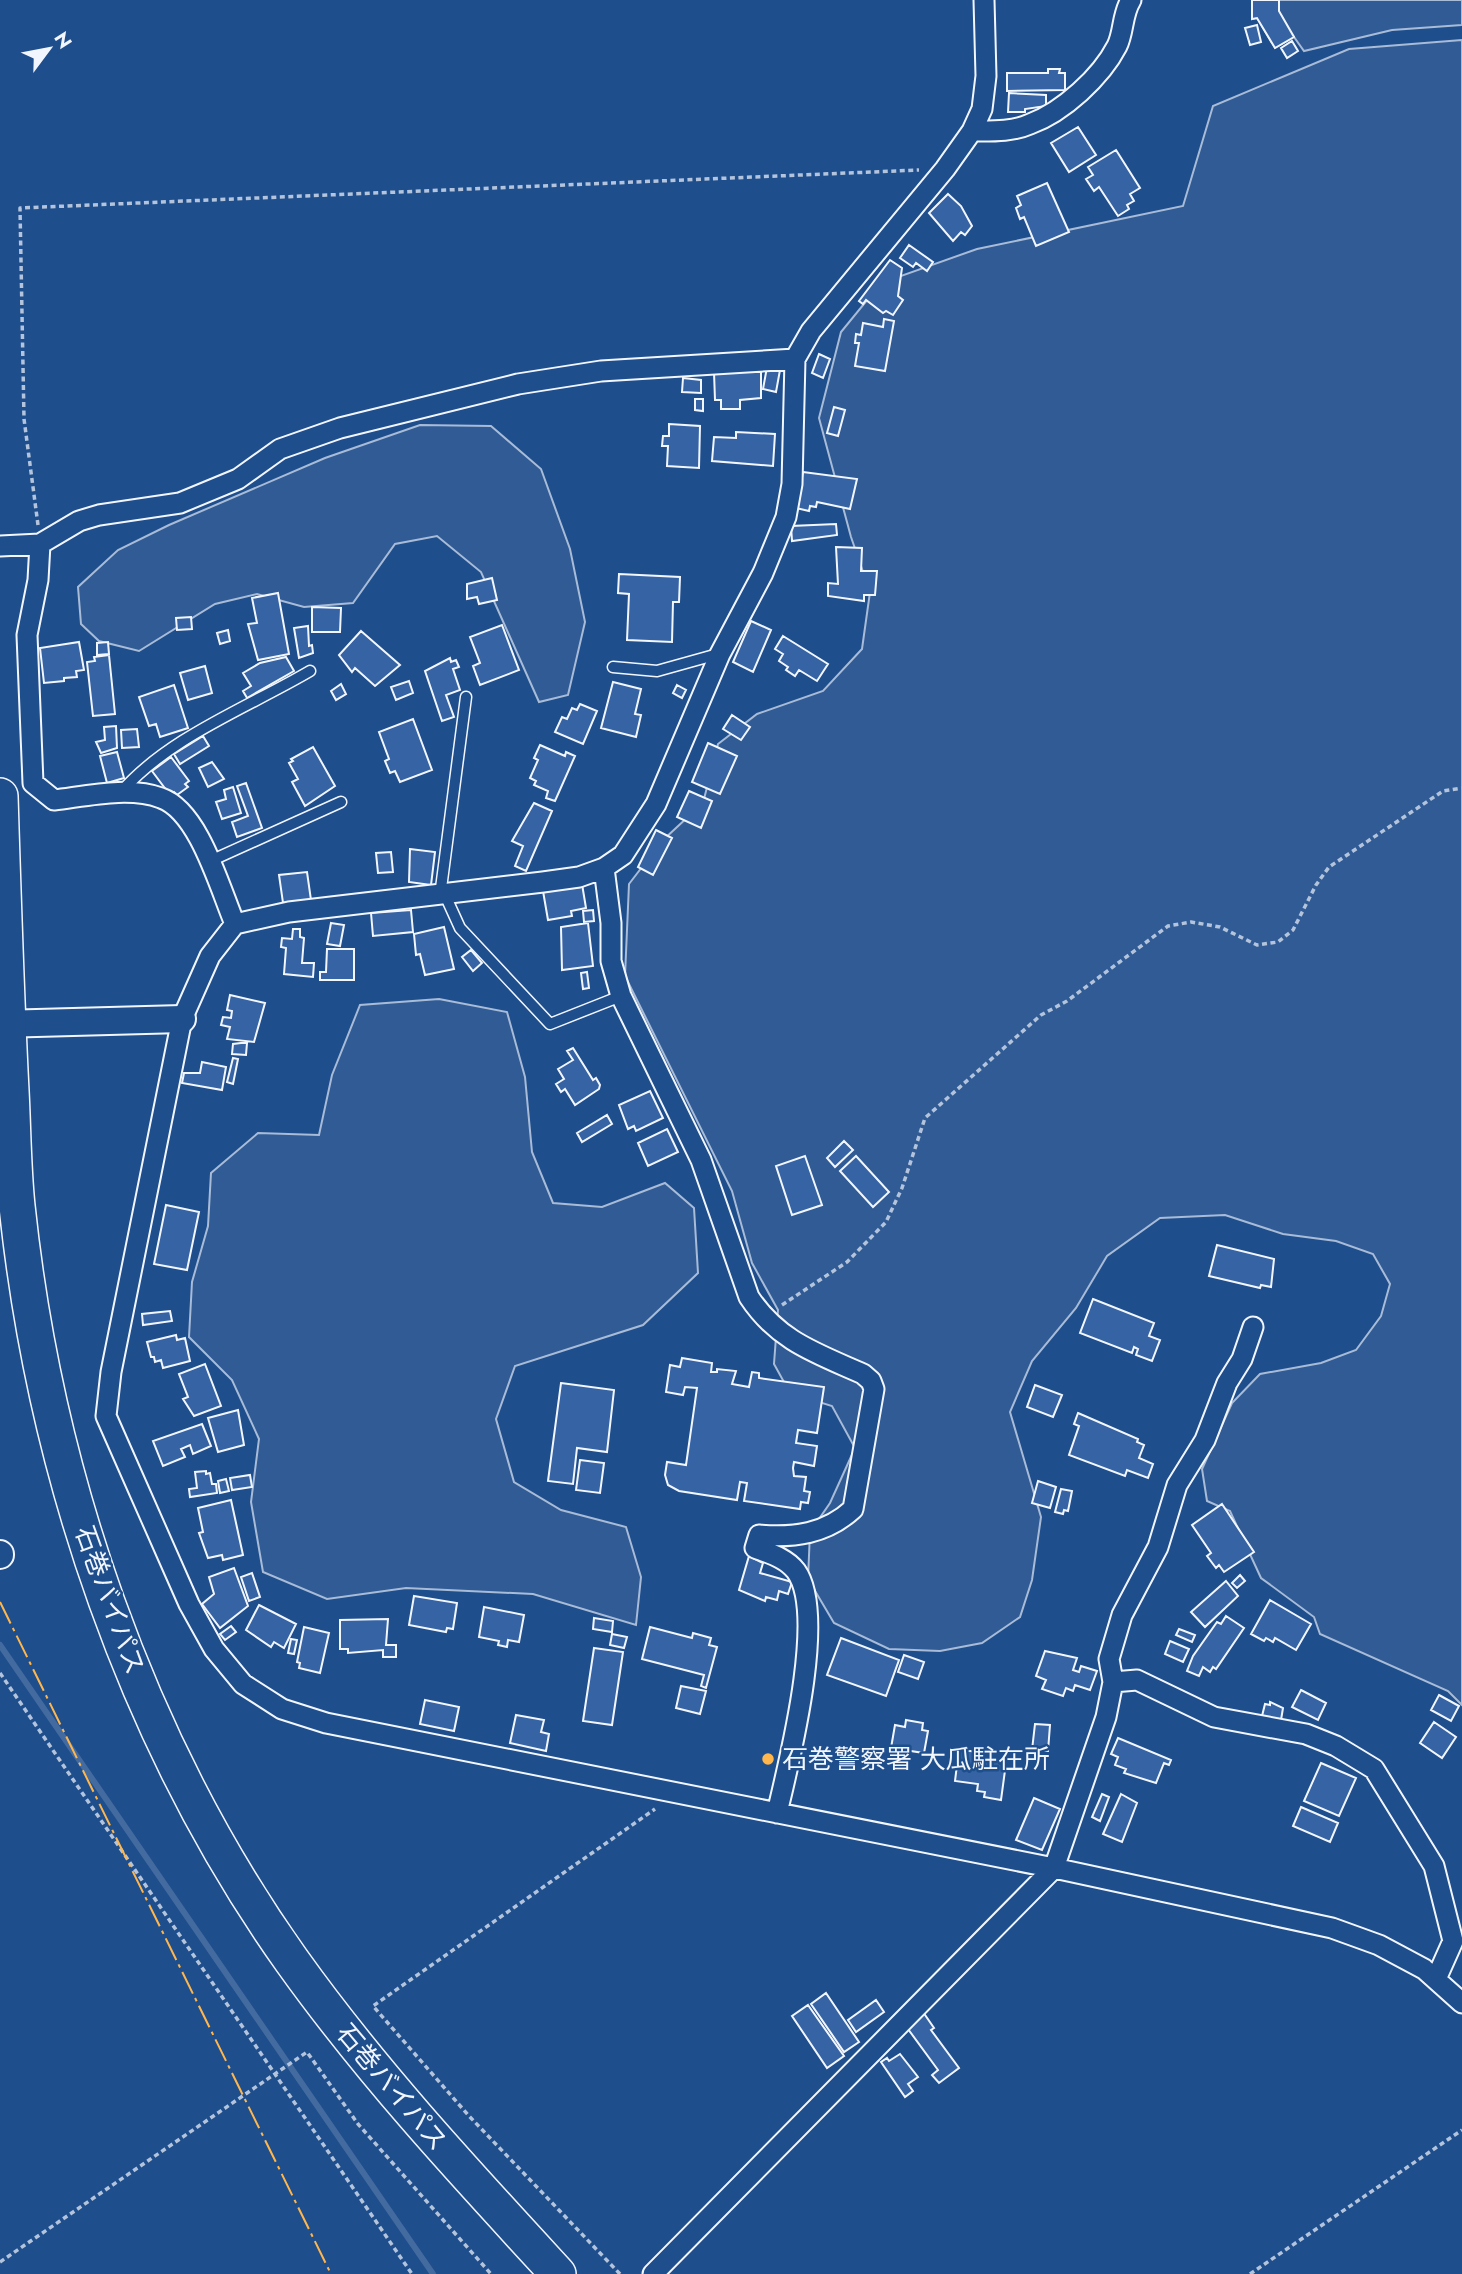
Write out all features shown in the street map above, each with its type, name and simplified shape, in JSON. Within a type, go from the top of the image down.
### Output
[{"type":"highway","name":"石巻バイパス","points":[[0,796],[4,1024],[17,1204],[48,1395],[93,1562],[130,1664],[177,1766],[221,1847],[290,1958],[384,2081],[558,2274]]},
{"type":"street","points":[[984,0],[986,76],[982,109],[972,131],[946,169],[811,331],[794,359],[792,484],[786,517],[763,573],[720,654],[656,804],[623,855],[604,869],[579,877],[289,912],[235,924],[210,956],[182,1019],[111,1372],[106,1416],[189,1604],[215,1649],[243,1684],[282,1709],[326,1723],[1055,1868],[1332,1928],[1379,1945],[1424,1969],[1462,2003]]},
{"type":"street","points":[[972,131],[1007,131],[1031,124],[1058,109],[1110,57],[1118,43],[1130,0]]},
{"type":"street","points":[[0,546],[40,544],[79,521],[99,515],[180,503],[237,479],[280,449],[340,428],[518,384],[601,371],[794,359]]},
{"type":"street","points":[[40,544],[38,579],[27,635],[33,783],[54,800],[120,793],[160,797],[180,808],[192,825],[235,924]]},
{"type":"street","points":[[604,869],[611,923],[611,961],[621,996],[651,1064],[701,1160],[740,1274],[762,1317],[785,1337],[863,1374],[871,1381],[874,1389],[853,1509],[828,1528],[804,1535],[788,1538],[759,1535],[755,1549],[788,1562],[804,1586],[808,1608],[806,1662],[777,1813]]},
{"type":"street","points":[[4,1024],[182,1019]]},
{"type":"street","points":[[653,2274],[1055,1868],[1106,1717],[1113,1682],[1109,1659],[1122,1615],[1158,1547],[1177,1485],[1205,1440],[1227,1383],[1242,1359],[1253,1327]]},
{"type":"street","points":[[1113,1682],[1137,1680],[1214,1717],[1306,1734],[1336,1746],[1374,1769],[1434,1866],[1452,1941],[1436,1979]]},
{"type":"lane","points":[[613,667],[657,671],[720,654]]},
{"type":"lane","points":[[120,793],[164,751],[310,671]]},
{"type":"lane","points":[[466,697],[443,895],[460,928],[550,1024],[621,996]]},
{"type":"lane","points":[[208,862],[341,802]]},
{"type":"path","points":[[40,544],[24,419],[20,208],[946,169]]},
{"type":"path","points":[[762,1317],[847,1262],[886,1222],[902,1188],[925,1118],[1041,1015],[1067,1001],[1168,926],[1191,922],[1220,927],[1257,944],[1278,942],[1293,930],[1315,885],[1329,867],[1443,791],[1462,788]]},
{"type":"path","points":[[0,1673],[412,2274]]},
{"type":"path","points":[[620,2274],[469,2116],[373,2006],[677,1793]]},
{"type":"path","points":[[0,2262],[307,2052],[358,2124],[491,2274]]},
{"type":"path","points":[[1250,2274],[1462,2130]]},
{"type":"shaded area","points":[[1252,0],[1462,0],[1462,25],[1392,30],[1304,51],[1294,37],[1275,48],[1257,18],[1252,19]]},
{"type":"shaded area","points":[[1462,40],[1462,1705],[1448,1691],[1320,1634],[1314,1617],[1261,1578],[1230,1511],[1207,1501],[1202,1469],[1232,1403],[1260,1374],[1321,1363],[1356,1350],[1381,1316],[1390,1284],[1373,1254],[1336,1241],[1283,1234],[1225,1215],[1160,1218],[1107,1256],[1076,1308],[1032,1361],[1010,1412],[1041,1517],[1032,1580],[1020,1617],[982,1643],[940,1651],[889,1649],[834,1623],[808,1579],[810,1532],[830,1503],[855,1448],[832,1406],[790,1393],[774,1364],[778,1310],[752,1263],[732,1191],[625,976],[629,884],[662,841],[703,803],[718,744],[757,714],[823,691],[862,649],[870,592],[851,537],[819,418],[841,332],[881,283],[977,249],[1183,206],[1213,106],[1349,49]]},
{"type":"shaded area","points":[[420,425],[491,426],[541,469],[570,549],[585,622],[568,695],[539,702],[481,572],[437,536],[395,544],[353,603],[304,607],[257,594],[215,604],[139,651],[99,641],[81,624],[78,587],[118,550],[169,525],[325,458]]},
{"type":"shaded area","points":[[439,999],[507,1012],[525,1077],[532,1152],[553,1203],[602,1207],[665,1183],[694,1208],[698,1273],[643,1325],[515,1366],[496,1419],[514,1482],[561,1510],[626,1527],[641,1577],[636,1625],[533,1594],[406,1588],[327,1599],[263,1572],[251,1502],[259,1439],[232,1380],[189,1337],[192,1282],[208,1226],[211,1173],[258,1133],[319,1135],[332,1075],[360,1005]]},
{"type":"building","points":[[1252,0],[1279,0],[1279,11],[1294,37],[1275,48],[1257,18],[1252,19]]},
{"type":"building","points":[[1257,25],[1261,42],[1250,45],[1245,28]]},
{"type":"building","points":[[1292,41],[1298,51],[1287,58],[1281,48]]},
{"type":"building","points":[[1048,69],[1060,69],[1059,73],[1065,73],[1065,90],[1007,91],[1007,73],[1048,73]]},
{"type":"building","points":[[1009,93],[1046,95],[1046,106],[1025,109],[1025,112],[1008,112]]},
{"type":"building","points":[[1078,127],[1096,155],[1069,172],[1051,143]]},
{"type":"building","points":[[1116,150],[1140,188],[1130,194],[1134,201],[1127,205],[1129,209],[1118,216],[1099,187],[1094,191],[1086,179],[1093,175],[1088,167]]},
{"type":"building","points":[[1047,183],[1069,232],[1036,246],[1024,217],[1020,219],[1016,208],[1021,205],[1017,196]]},
{"type":"building","points":[[948,194],[961,206],[972,226],[965,235],[961,232],[953,241],[929,213]]},
{"type":"building","points":[[909,245],[933,262],[927,271],[916,263],[913,267],[900,258]]},
{"type":"building","points":[[890,260],[902,268],[898,296],[903,300],[893,315],[886,311],[883,313],[866,300],[863,304],[859,301]]},
{"type":"building","points":[[884,319],[894,321],[885,371],[855,366],[859,343],[855,343],[856,334],[861,335],[863,323],[883,327]]},
{"type":"building","points":[[819,354],[830,359],[823,378],[812,373]]},
{"type":"building","points":[[767,367],[780,370],[776,392],[763,389]]},
{"type":"building","points":[[714,372],[761,372],[761,398],[740,400],[740,409],[721,409],[721,400],[715,400]]},
{"type":"building","points":[[683,378],[701,380],[701,393],[682,392]]},
{"type":"building","points":[[695,399],[703,399],[703,411],[695,410]]},
{"type":"building","points":[[834,407],[845,410],[838,436],[827,433]]},
{"type":"building","points":[[669,424],[700,426],[699,468],[667,466],[668,446],[662,446],[663,436],[669,436]]},
{"type":"building","points":[[736,432],[775,434],[773,466],[712,461],[714,437],[736,438]]},
{"type":"building","points":[[803,472],[857,479],[850,509],[817,502],[816,507],[810,506],[809,511],[796,508]]},
{"type":"building","points":[[836,524],[837,535],[792,541],[791,526]]},
{"type":"building","points":[[836,547],[862,548],[861,571],[877,571],[875,595],[864,595],[864,601],[828,596],[828,583],[838,584]]},
{"type":"building","points":[[619,574],[680,577],[679,602],[673,602],[672,642],[627,640],[629,594],[618,593]]},
{"type":"building","points":[[492,578],[497,600],[479,604],[477,597],[467,599],[467,584]]},
{"type":"building","points":[[278,593],[289,654],[258,660],[248,624],[257,623],[252,598]]},
{"type":"building","points":[[312,607],[341,608],[340,632],[312,632]]},
{"type":"building","points":[[191,617],[192,629],[177,630],[176,618]]},
{"type":"building","points":[[751,621],[771,630],[753,672],[733,662]]},
{"type":"building","points":[[502,625],[519,670],[480,685],[473,666],[480,663],[470,637]]},
{"type":"building","points":[[308,626],[309,646],[312,645],[313,653],[299,658],[294,628]]},
{"type":"building","points":[[228,630],[230,641],[220,644],[217,633]]},
{"type":"building","points":[[361,631],[400,665],[375,686],[355,668],[352,672],[339,655]]},
{"type":"building","points":[[783,636],[828,664],[817,681],[799,670],[795,676],[779,661],[783,654],[775,649]]},
{"type":"building","points":[[79,642],[84,670],[76,671],[77,677],[44,683],[40,648]]},
{"type":"building","points":[[108,642],[109,654],[97,655],[97,643]]},
{"type":"building","points":[[109,655],[115,714],[93,716],[87,662],[95,661],[94,657]]},
{"type":"building","points":[[286,657],[294,671],[247,698],[243,691],[251,686],[243,673],[260,663]]},
{"type":"building","points":[[450,658],[451,662],[456,660],[459,667],[453,669],[460,690],[446,695],[454,717],[442,721],[425,671]]},
{"type":"building","points":[[205,666],[212,693],[188,700],[180,673]]},
{"type":"building","points":[[409,681],[413,693],[396,700],[391,687]]},
{"type":"building","points":[[613,682],[641,689],[635,714],[641,715],[636,737],[601,728]]},
{"type":"building","points":[[341,684],[346,694],[336,700],[331,691]]},
{"type":"building","points":[[174,685],[188,728],[160,737],[156,724],[149,726],[139,697]]},
{"type":"building","points":[[677,685],[686,690],[682,698],[673,693]]},
{"type":"building","points":[[580,704],[597,711],[583,744],[555,732],[562,717],[567,719],[572,708],[577,710]]},
{"type":"building","points":[[732,715],[750,727],[741,740],[723,729]]},
{"type":"building","points":[[413,719],[432,770],[400,782],[395,771],[390,773],[385,761],[389,759],[379,732]]},
{"type":"building","points":[[116,726],[117,748],[101,753],[96,742],[105,740],[104,727]]},
{"type":"building","points":[[137,729],[139,747],[122,748],[121,730]]},
{"type":"building","points":[[203,736],[209,746],[180,764],[174,754]]},
{"type":"building","points":[[708,743],[737,756],[720,794],[692,782]]},
{"type":"building","points":[[540,745],[565,756],[566,752],[575,756],[555,801],[546,798],[548,791],[534,785],[536,781],[530,778],[538,760],[534,758]]},
{"type":"building","points":[[313,747],[335,786],[305,806],[292,782],[298,779],[289,763],[293,761],[291,759]]},
{"type":"building","points":[[117,752],[124,778],[107,783],[100,756]]},
{"type":"building","points":[[171,757],[189,781],[185,784],[188,787],[177,795],[174,792],[170,795],[152,771]]},
{"type":"building","points":[[212,762],[224,779],[208,787],[199,768]]},
{"type":"building","points":[[246,783],[262,828],[237,837],[232,822],[248,816],[237,786]]},
{"type":"building","points":[[233,787],[241,813],[222,819],[216,802],[226,799],[224,790]]},
{"type":"building","points":[[689,791],[712,801],[701,828],[677,817]]},
{"type":"building","points":[[534,803],[552,811],[526,871],[515,866],[523,846],[512,841]]},
{"type":"building","points":[[656,830],[672,838],[653,875],[638,867]]},
{"type":"building","points":[[410,849],[435,852],[431,885],[409,882]]},
{"type":"building","points":[[391,852],[393,872],[378,873],[376,853]]},
{"type":"building","points":[[307,872],[311,900],[283,903],[279,875]]},
{"type":"building","points":[[582,884],[586,908],[571,911],[572,916],[548,920],[543,891]]},
{"type":"building","points":[[411,910],[413,932],[373,936],[371,913]]},
{"type":"building","points":[[593,910],[594,921],[584,922],[583,911]]},
{"type":"building","points":[[331,923],[344,925],[340,946],[327,944]]},
{"type":"building","points":[[588,923],[593,966],[562,970],[561,927]]},
{"type":"building","points":[[444,927],[454,969],[425,975],[420,954],[416,955],[414,934]]},
{"type":"building","points":[[293,929],[300,929],[300,937],[304,938],[302,963],[314,963],[313,977],[284,974],[286,948],[281,947],[282,938],[292,939]]},
{"type":"building","points":[[327,949],[354,949],[354,980],[320,980],[320,972],[326,972]]},
{"type":"building","points":[[471,950],[482,963],[473,971],[462,957]]},
{"type":"building","points":[[587,972],[589,988],[583,989],[581,973]]},
{"type":"building","points":[[230,995],[265,1003],[254,1042],[227,1039],[230,1027],[221,1025],[223,1017],[231,1018],[232,1011],[227,1010]]},
{"type":"building","points":[[247,1043],[246,1055],[232,1054],[233,1044]]},
{"type":"building","points":[[573,1048],[593,1080],[596,1078],[600,1085],[599,1089],[575,1105],[565,1089],[561,1092],[556,1084],[564,1079],[558,1069],[573,1060],[567,1051]]},
{"type":"building","points":[[233,1058],[238,1059],[233,1084],[227,1082]]},
{"type":"building","points":[[202,1062],[226,1067],[222,1090],[182,1083],[184,1073],[200,1073]]},
{"type":"building","points":[[650,1091],[663,1118],[636,1131],[634,1126],[628,1129],[619,1105]]},
{"type":"building","points":[[607,1115],[612,1124],[582,1142],[577,1133]]},
{"type":"building","points":[[667,1129],[678,1152],[648,1166],[638,1143]]},
{"type":"building","points":[[844,1141],[853,1150],[835,1167],[827,1158]]},
{"type":"building","points":[[805,1156],[822,1205],[792,1215],[776,1166]]},
{"type":"building","points":[[856,1156],[889,1192],[873,1207],[840,1171]]},
{"type":"building","points":[[166,1205],[199,1212],[187,1270],[154,1264]]},
{"type":"building","points":[[1217,1245],[1274,1259],[1271,1287],[1261,1285],[1260,1288],[1209,1276]]},
{"type":"building","points":[[1093,1299],[1154,1323],[1149,1336],[1160,1340],[1152,1361],[1136,1355],[1138,1349],[1134,1347],[1132,1353],[1080,1333]]},
{"type":"building","points":[[170,1311],[172,1321],[143,1325],[142,1314]]},
{"type":"building","points":[[176,1335],[177,1340],[185,1338],[190,1361],[163,1368],[161,1360],[155,1362],[154,1357],[151,1357],[147,1342]]},
{"type":"building","points":[[682,1358],[712,1363],[711,1372],[717,1372],[717,1369],[736,1371],[732,1384],[749,1387],[752,1372],[759,1373],[759,1378],[824,1387],[817,1433],[798,1430],[796,1443],[817,1446],[814,1466],[794,1462],[793,1468],[794,1476],[806,1477],[804,1491],[810,1492],[808,1503],[801,1502],[800,1509],[744,1501],[747,1483],[740,1482],[737,1500],[679,1491],[668,1485],[665,1475],[667,1462],[686,1465],[697,1388],[685,1387],[683,1395],[666,1392],[670,1365],[680,1367]]},
{"type":"building","points":[[205,1364],[221,1406],[194,1416],[183,1399],[188,1397],[179,1374]]},
{"type":"building","points":[[561,1383],[614,1390],[607,1452],[577,1448],[573,1484],[548,1481]]},
{"type":"building","points":[[1035,1385],[1062,1395],[1053,1417],[1027,1407]]},
{"type":"building","points":[[238,1410],[244,1445],[218,1452],[208,1418]]},
{"type":"building","points":[[1078,1413],[1138,1439],[1137,1442],[1144,1445],[1139,1458],[1153,1464],[1148,1478],[1127,1470],[1125,1476],[1069,1455],[1079,1426],[1074,1424]]},
{"type":"building","points":[[202,1424],[211,1446],[193,1454],[190,1445],[181,1449],[185,1457],[163,1466],[153,1441]]},
{"type":"building","points":[[580,1460],[604,1463],[600,1493],[576,1490]]},
{"type":"building","points":[[206,1471],[206,1474],[210,1473],[212,1484],[216,1484],[217,1493],[190,1497],[189,1489],[197,1488],[195,1472]]},
{"type":"building","points":[[250,1475],[252,1487],[232,1490],[230,1478]]},
{"type":"building","points":[[226,1479],[229,1491],[220,1493],[218,1481]]},
{"type":"building","points":[[1038,1481],[1056,1487],[1050,1508],[1032,1503]]},
{"type":"building","points":[[1061,1489],[1072,1491],[1068,1511],[1064,1510],[1063,1514],[1055,1512]]},
{"type":"building","points":[[231,1500],[243,1555],[223,1560],[222,1555],[208,1558],[199,1533],[203,1532],[198,1508]]},
{"type":"building","points":[[1222,1504],[1254,1552],[1224,1572],[1219,1565],[1216,1568],[1207,1556],[1211,1553],[1192,1525]]},
{"type":"building","points":[[749,1556],[763,1563],[760,1573],[792,1582],[788,1594],[779,1591],[777,1600],[766,1597],[765,1601],[739,1590]]},
{"type":"building","points":[[234,1568],[248,1606],[220,1628],[202,1604],[214,1594],[209,1577]]},
{"type":"building","points":[[252,1573],[260,1597],[249,1601],[241,1577]]},
{"type":"building","points":[[1240,1575],[1245,1581],[1237,1588],[1232,1583]]},
{"type":"building","points":[[1226,1581],[1238,1596],[1205,1627],[1191,1612]]},
{"type":"building","points":[[414,1596],[457,1603],[453,1629],[447,1628],[446,1632],[409,1625]]},
{"type":"building","points":[[1270,1600],[1311,1624],[1296,1650],[1275,1638],[1273,1642],[1266,1638],[1264,1641],[1251,1634]]},
{"type":"building","points":[[259,1605],[296,1624],[284,1648],[274,1642],[271,1647],[246,1630]]},
{"type":"building","points":[[484,1607],[524,1615],[519,1642],[508,1640],[507,1647],[498,1645],[499,1641],[479,1637]]},
{"type":"building","points":[[1226,1616],[1244,1628],[1216,1669],[1213,1667],[1210,1672],[1203,1667],[1199,1676],[1187,1671],[1193,1656],[1217,1622],[1221,1624]]},
{"type":"building","points":[[594,1618],[613,1621],[612,1632],[593,1629]]},
{"type":"building","points":[[388,1619],[386,1645],[396,1645],[396,1657],[383,1657],[383,1650],[348,1653],[348,1649],[340,1649],[340,1620]]},
{"type":"building","points":[[231,1626],[236,1632],[225,1640],[220,1634]]},
{"type":"building","points":[[304,1627],[329,1633],[320,1673],[299,1668],[300,1663],[297,1662]]},
{"type":"building","points":[[650,1627],[692,1638],[693,1633],[711,1638],[709,1645],[717,1647],[706,1688],[701,1686],[704,1675],[642,1659]]},
{"type":"building","points":[[1179,1629],[1195,1635],[1192,1642],[1176,1635]]},
{"type":"building","points":[[612,1634],[627,1637],[624,1648],[610,1645]]},
{"type":"building","points":[[841,1638],[899,1660],[886,1696],[827,1675]]},
{"type":"building","points":[[291,1639],[297,1640],[294,1654],[288,1653]]},
{"type":"building","points":[[1170,1641],[1189,1649],[1183,1662],[1165,1654]]},
{"type":"building","points":[[594,1648],[623,1652],[612,1725],[583,1721]]},
{"type":"building","points":[[1045,1651],[1077,1658],[1073,1670],[1079,1672],[1081,1666],[1097,1671],[1090,1690],[1075,1685],[1073,1691],[1066,1688],[1063,1696],[1042,1689],[1046,1680],[1036,1676]]},
{"type":"building","points":[[904,1655],[924,1662],[918,1679],[898,1672]]},
{"type":"building","points":[[681,1686],[706,1691],[700,1714],[676,1708]]},
{"type":"building","points":[[1301,1690],[1326,1703],[1318,1720],[1292,1707]]},
{"type":"building","points":[[1439,1695],[1459,1706],[1451,1721],[1431,1710]]},
{"type":"building","points":[[425,1700],[459,1707],[454,1731],[420,1724]]},
{"type":"building","points":[[1270,1702],[1283,1708],[1281,1720],[1262,1716],[1265,1704],[1270,1705]]},
{"type":"building","points":[[516,1715],[544,1720],[541,1732],[549,1734],[546,1751],[510,1743]]},
{"type":"building","points":[[906,1720],[923,1723],[922,1730],[928,1731],[924,1753],[891,1748],[895,1725],[905,1727]]},
{"type":"building","points":[[1434,1722],[1456,1737],[1442,1758],[1420,1743]]},
{"type":"building","points":[[1035,1724],[1050,1725],[1048,1751],[1032,1750]]},
{"type":"building","points":[[1118,1738],[1171,1760],[1169,1765],[1164,1763],[1156,1783],[1124,1773],[1126,1769],[1115,1765],[1118,1757],[1111,1754]]},
{"type":"building","points":[[959,1749],[976,1752],[975,1759],[1006,1763],[1001,1800],[984,1797],[985,1792],[977,1791],[978,1784],[955,1781]]},
{"type":"building","points":[[1321,1763],[1356,1778],[1339,1816],[1304,1801]]},
{"type":"building","points":[[1102,1794],[1109,1797],[1100,1821],[1092,1817]]},
{"type":"building","points":[[1121,1794],[1137,1803],[1122,1842],[1103,1834]]},
{"type":"building","points":[[1034,1798],[1060,1809],[1042,1850],[1016,1840]]},
{"type":"building","points":[[1301,1807],[1338,1823],[1330,1842],[1293,1826]]},
{"type":"building","points":[[826,1993],[859,2042],[844,2052],[811,2004]]},
{"type":"building","points":[[876,2000],[884,2012],[856,2032],[848,2020]]},
{"type":"building","points":[[808,2005],[844,2056],[827,2068],[792,2016]]},
{"type":"building","points":[[923,2012],[934,2028],[931,2030],[959,2068],[939,2083],[932,2075],[938,2070],[908,2029]]},
{"type":"building","points":[[900,2054],[918,2077],[908,2084],[913,2091],[905,2097],[881,2062],[887,2058],[889,2061]]},
{"type":"waterway","points":[[0,1645],[433,2274]]},
{"type":"power","points":[[0,1602],[331,2274]]},
{"type":"place","name":"石巻警察署 大瓜駐在所","points":[[768,1759]]}]
